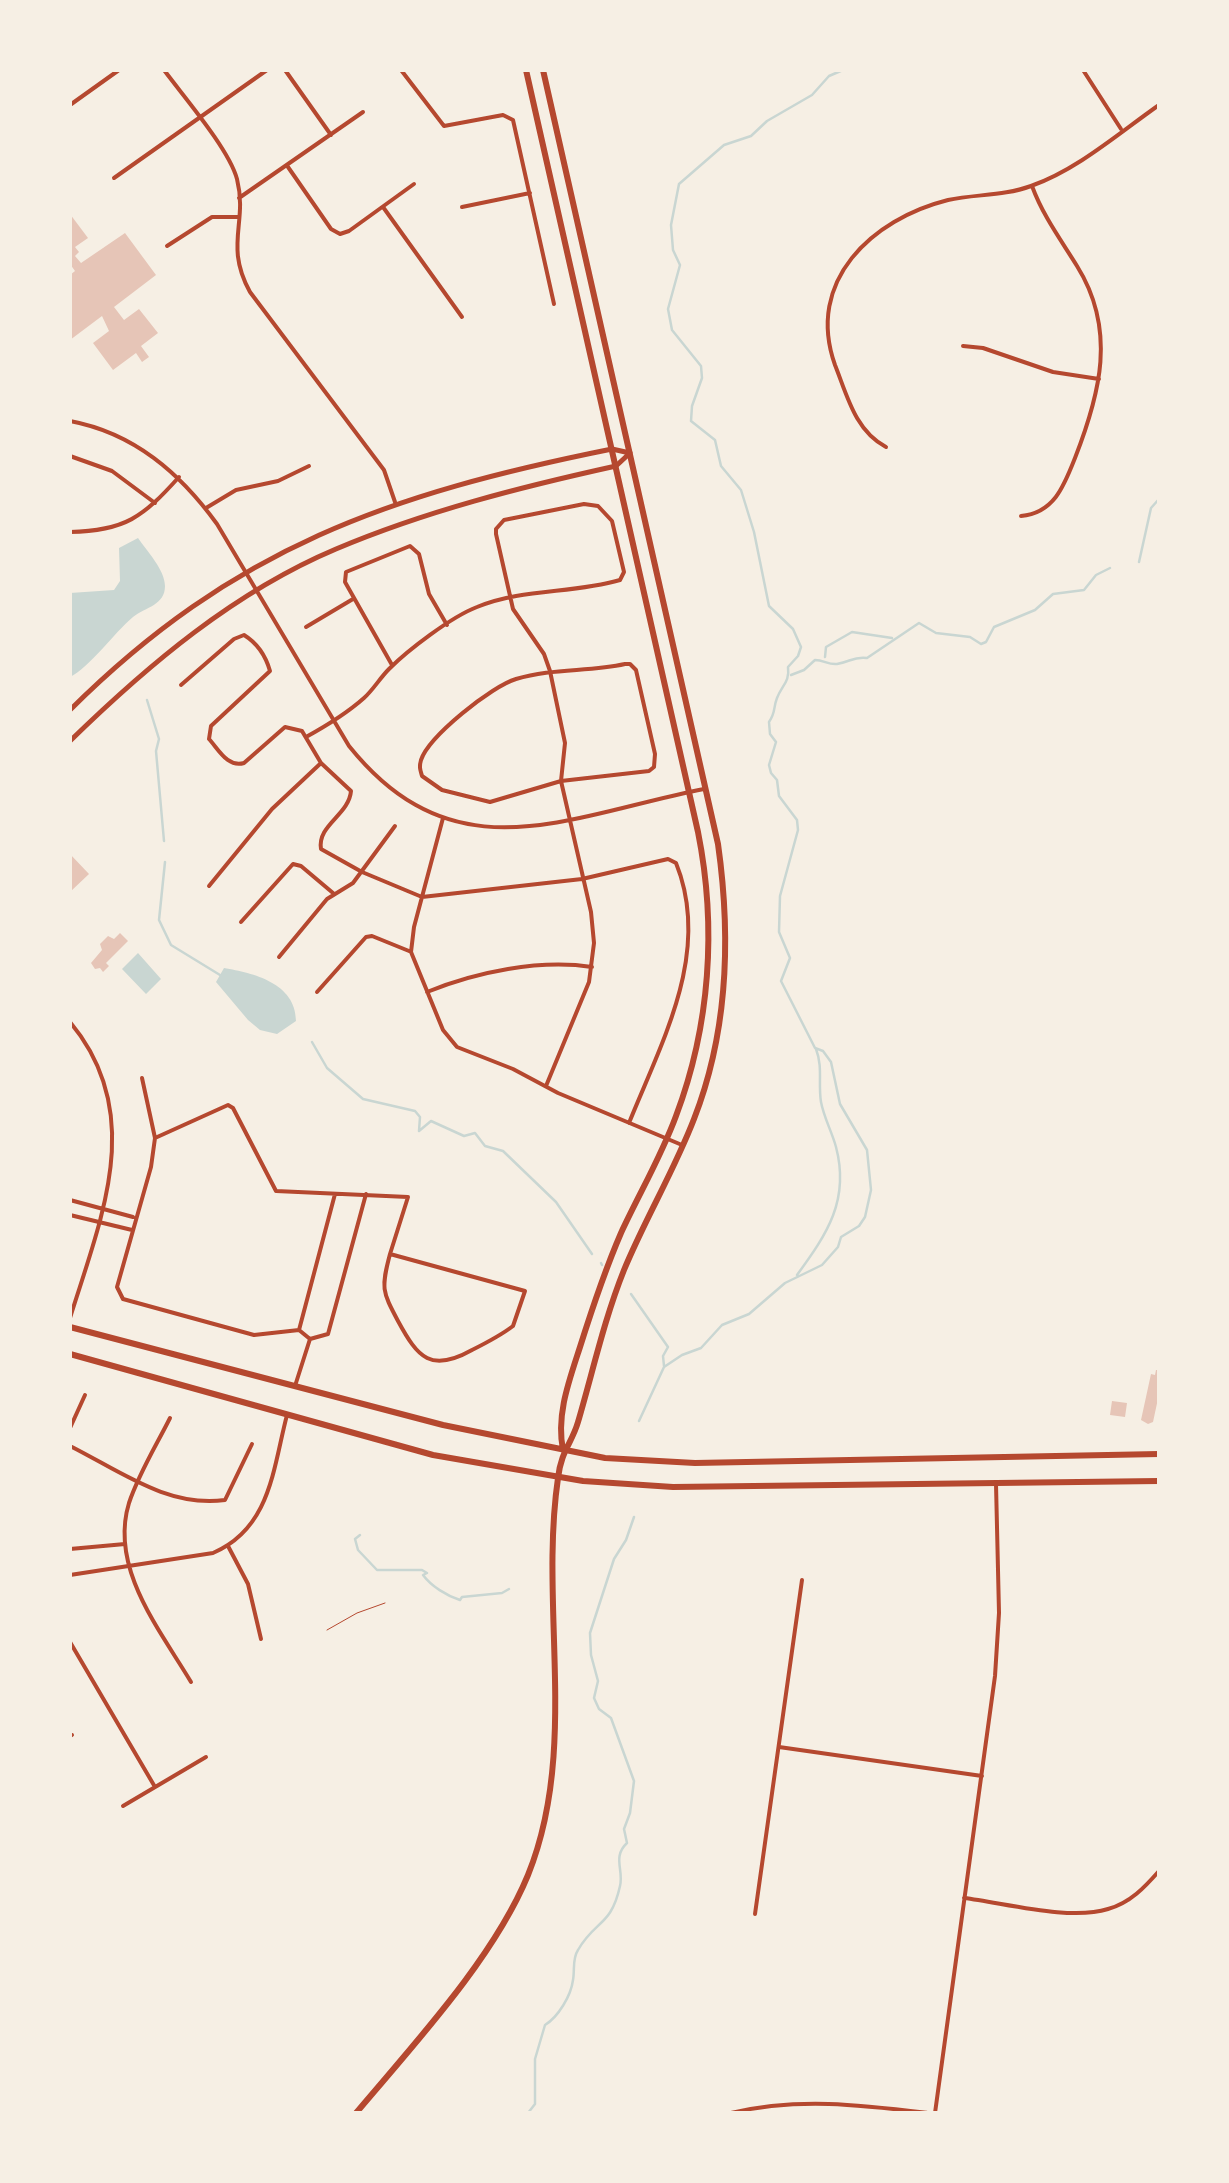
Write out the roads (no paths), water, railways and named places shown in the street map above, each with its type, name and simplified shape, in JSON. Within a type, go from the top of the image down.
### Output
[{"type":"main road","points":[[526,70],[706,876],[708,952],[695,1056],[667,1139],[601,1282],[565,1399],[559,1430],[563,1450]]},
{"type":"main road","points":[[356,2113],[485,1950],[516,1900],[534,1856],[546,1810],[553,1750],[556,1683],[551,1576],[563,1450],[578,1425],[600,1336],[620,1280],[682,1146],[709,1068],[725,970],[724,886],[706,788],[543,70]]},
{"type":"main road","points":[[70,1327],[443,1425],[605,1458],[695,1463],[1159,1454]]},
{"type":"main road","points":[[70,1354],[433,1455],[558,1478],[674,1487],[1159,1481]]},
{"type":"street","points":[[164,70],[228,158],[237,178],[237,264],[245,282],[384,470],[395,502]]},
{"type":"street","points":[[114,178],[267,70]]},
{"type":"street","points":[[285,70],[331,135]]},
{"type":"street","points":[[401,70],[444,126],[508,116],[516,128],[554,304]]},
{"type":"street","points":[[1084,70],[1122,131]]},
{"type":"street","points":[[70,105],[115,71]]},
{"type":"street","points":[[886,446],[859,423],[831,352],[828,312],[841,272],[874,236],[916,211],[951,200],[1032,186],[1058,174],[1159,105]]},
{"type":"street","points":[[240,198],[363,112]]},
{"type":"street","points":[[288,167],[335,232],[349,231],[414,184]]},
{"type":"street","points":[[1021,516],[1048,507],[1065,483],[1089,422],[1100,379],[1102,337],[1092,294],[1038,204],[1032,186]]},
{"type":"street","points":[[462,208],[530,192]]},
{"type":"street","points":[[383,206],[462,317]]},
{"type":"street","points":[[167,246],[212,217],[238,217]]},
{"type":"street","points":[[963,346],[982,348],[1053,372],[1100,379]]},
{"type":"street","points":[[70,421],[118,436],[179,477],[206,508],[349,746],[382,784],[410,804],[471,826],[504,829],[569,820],[706,788]]},
{"type":"street","points":[[70,710],[154,633],[244,571],[322,531],[395,502],[458,484],[612,449],[630,453]]},
{"type":"street","points":[[70,741],[181,641],[336,549],[491,496],[616,466],[630,453]]},
{"type":"street","points":[[70,456],[112,471],[155,502]]},
{"type":"street","points":[[206,508],[236,490],[278,481],[308,466]]},
{"type":"street","points":[[70,532],[102,532],[125,525],[144,514],[179,477]]},
{"type":"street","points":[[306,738],[367,696],[393,665],[478,606],[511,598],[548,590],[565,592],[620,580],[622,565],[612,521],[606,512],[584,504],[499,523],[496,534],[511,598],[516,616],[544,654],[550,671],[565,743],[561,780],[591,912],[594,944],[589,982],[546,1086]]},
{"type":"street","points":[[393,665],[344,582],[346,572],[410,546],[419,554],[429,594],[447,626]]},
{"type":"street","points":[[306,628],[353,599]]},
{"type":"street","points":[[181,685],[234,639],[244,635],[258,647],[270,670],[267,676],[211,726],[209,739],[230,763],[237,765],[286,727],[297,728],[321,764],[348,788],[351,798],[322,834],[320,846],[362,872],[422,897],[582,878],[668,860],[676,862],[690,932],[681,992],[628,1123]]},
{"type":"street","points":[[630,664],[636,670],[656,761],[654,768],[561,780],[490,802],[442,790],[426,780],[420,768],[424,754],[437,738],[495,690],[512,680],[550,671],[598,670],[630,664]]},
{"type":"street","points":[[210,886],[272,809],[321,764]]},
{"type":"street","points":[[443,818],[411,952],[443,1030],[457,1047],[513,1068],[682,1146]]},
{"type":"street","points":[[279,957],[333,893],[346,890],[362,872],[395,826]]},
{"type":"street","points":[[242,922],[293,864],[301,866],[333,893]]},
{"type":"street","points":[[317,992],[366,936],[411,952]]},
{"type":"street","points":[[427,992],[453,981],[510,970],[592,967]]},
{"type":"street","points":[[70,1022],[85,1042],[108,1094],[114,1154],[100,1222],[70,1318]]},
{"type":"street","points":[[142,1078],[155,1138],[117,1287],[123,1299],[254,1335],[299,1330],[310,1339]]},
{"type":"street","points":[[155,1138],[228,1105],[276,1191],[408,1197],[390,1254],[382,1286],[384,1298],[411,1345],[426,1358],[452,1361],[513,1326],[525,1291],[390,1254]]},
{"type":"street","points":[[299,1330],[336,1194]]},
{"type":"street","points":[[310,1339],[328,1334],[366,1194]]},
{"type":"street","points":[[70,1200],[135,1217]]},
{"type":"street","points":[[70,1215],[132,1230]]},
{"type":"street","points":[[295,1386],[310,1339]]},
{"type":"street","points":[[70,1428],[84,1395]]},
{"type":"street","points":[[70,1576],[213,1552],[228,1546],[251,1525],[266,1502],[286,1415]]},
{"type":"street","points":[[170,1418],[128,1508],[126,1544],[136,1588],[191,1682]]},
{"type":"street","points":[[70,1446],[174,1499],[200,1504],[225,1500],[252,1444]]},
{"type":"street","points":[[731,2113],[826,2102],[932,2113],[982,1776],[999,1628],[996,1484]]},
{"type":"street","points":[[70,1549],[126,1544]]},
{"type":"street","points":[[228,1546],[248,1584],[261,1640]]},
{"type":"street","points":[[755,1914],[802,1580]]},
{"type":"street","points":[[70,1642],[155,1787]]},
{"type":"street","points":[[779,1747],[982,1776]]},
{"type":"street","points":[[123,1806],[206,1758]]},
{"type":"street","points":[[964,1898],[1069,1912],[1099,1912],[1134,1896],[1159,1871]]},
{"type":"waterway","points":[[639,1421],[664,1367],[701,1348],[722,1325],[749,1314],[785,1283],[822,1265],[838,1247],[841,1237],[859,1226],[865,1217],[871,1190],[867,1150],[840,1104],[831,1062],[823,1051],[815,1048],[781,981],[790,958],[779,932],[780,896],[798,830],[797,820],[779,796],[777,780],[771,773],[769,765],[776,742],[770,734],[769,722],[787,680],[788,667],[801,647],[793,629],[769,606],[741,490],[721,466],[715,440],[691,421],[702,378],[701,366],[672,330],[668,309],[680,265],[673,250],[671,225],[679,184],[724,145],[751,136],[767,121],[812,95],[829,76],[843,70]]},
{"type":"waterway","points":[[1139,562],[1151,508],[1159,499]]},
{"type":"waterway","points":[[791,675],[815,660],[837,664],[867,658],[919,623],[936,633],[970,637],[981,644],[994,627],[1035,610],[1053,594],[1084,590],[1096,575],[1110,568]]},
{"type":"waterway","points":[[825,657],[826,647],[852,632],[892,638]]},
{"type":"waterway","points":[[147,700],[159,739],[156,751],[164,841]]},
{"type":"waterway","points":[[165,862],[159,920],[171,945],[220,975]]},
{"type":"waterway","points":[[312,1042],[327,1068],[363,1099],[415,1111],[420,1117],[419,1131],[431,1121],[464,1136],[475,1133],[485,1146],[503,1151],[556,1202],[592,1254]]},
{"type":"waterway","points":[[797,1275],[833,1216],[840,1184],[836,1147],[821,1102],[816,1049]]},
{"type":"waterway","points":[[631,1294],[668,1347],[663,1356],[664,1366]]},
{"type":"waterway","points":[[528,2113],[535,2104],[535,2059],[545,2025],[567,1999],[576,1953],[612,1909],[620,1886],[619,1859],[627,1843],[624,1829],[634,1781],[611,1718],[599,1709],[594,1698],[598,1681],[590,1633],[614,1559],[634,1517]]},
{"type":"waterway","points":[[360,1535],[355,1539],[358,1550],[377,1570],[422,1570],[435,1587],[460,1600],[509,1589]]}]
